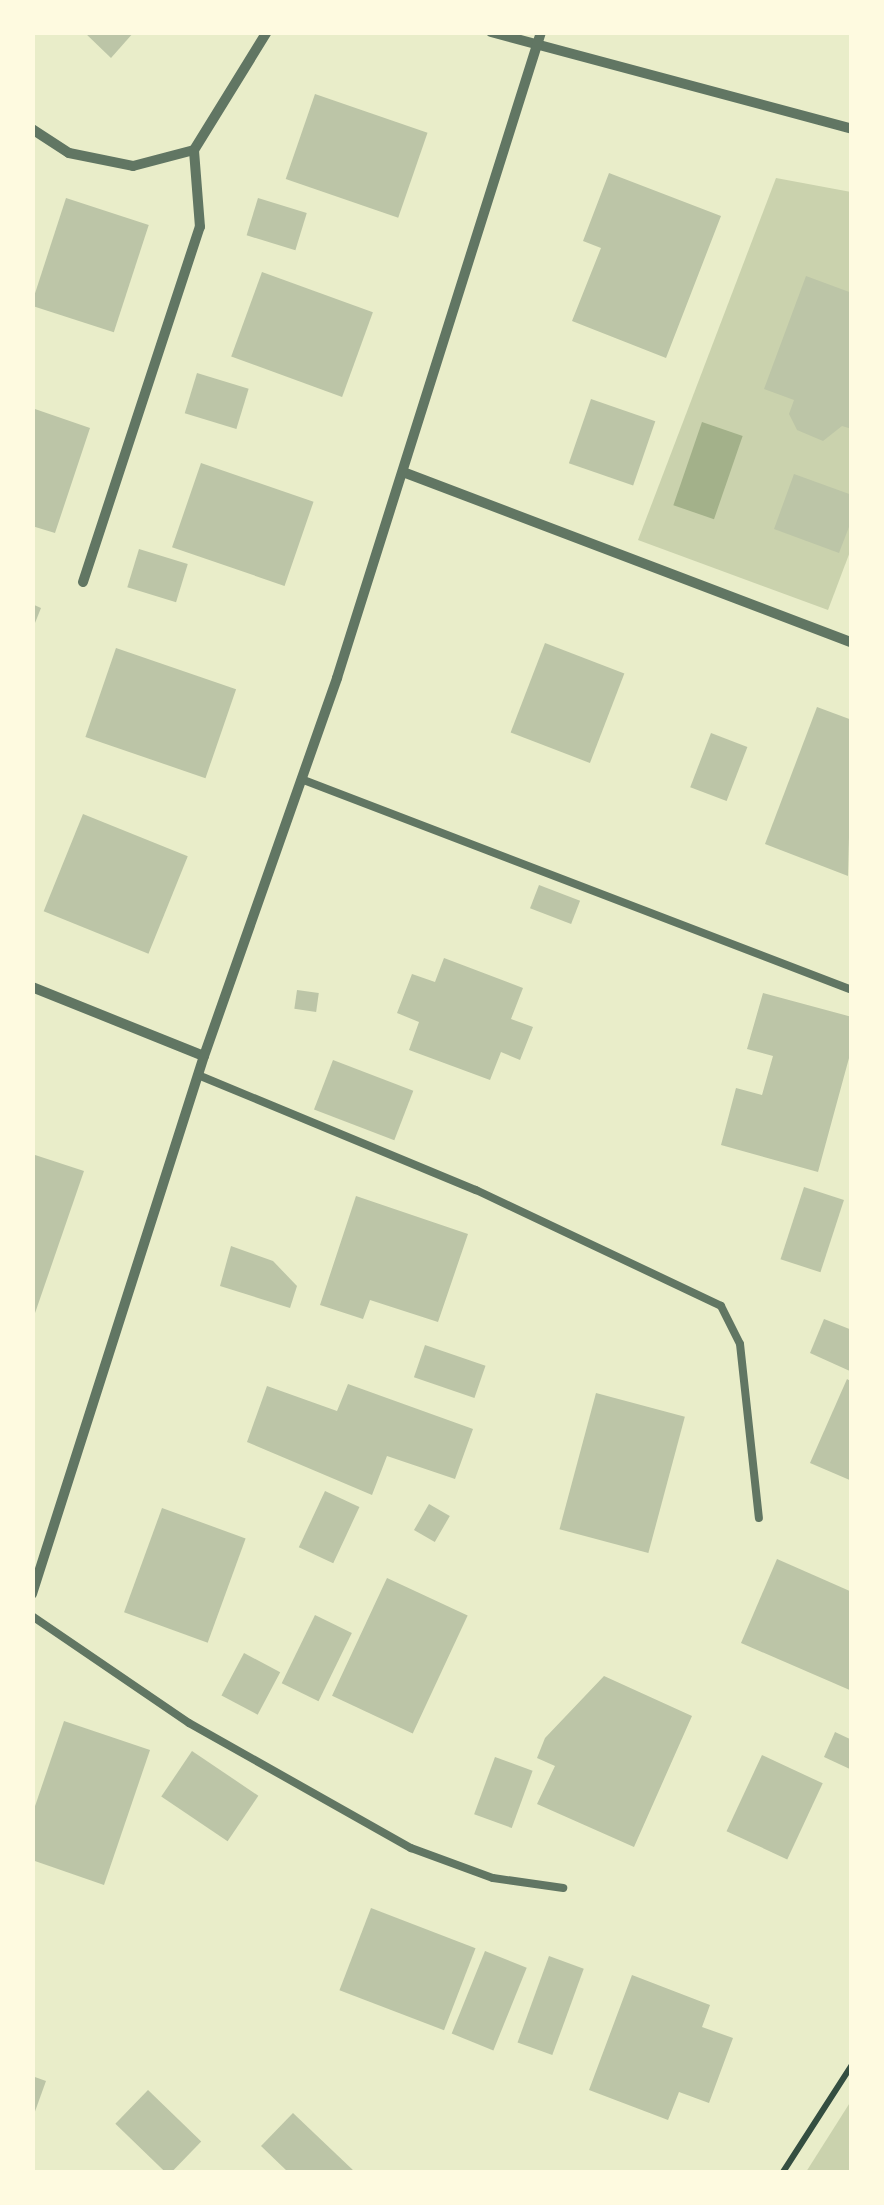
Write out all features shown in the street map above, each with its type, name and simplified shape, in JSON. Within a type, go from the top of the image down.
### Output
[{"type":"street","points":[[83,582],[200,226],[194,150],[267,32]]},
{"type":"street","points":[[491,32],[852,129]]},
{"type":"street","points":[[32,1594],[204,1056],[403,472],[540,32]]},
{"type":"street","points":[[32,129],[69,153],[133,166],[194,150]]},
{"type":"street","points":[[403,472],[852,642]]},
{"type":"street","points":[[32,988],[204,1056]]},
{"type":"lane","points":[[300,779],[852,990]]},
{"type":"lane","points":[[198,1075],[476,1190],[721,1306],[740,1344],[759,1518]]},
{"type":"lane","points":[[32,1616],[189,1723],[412,1848],[493,1878],[563,1888]]},
{"type":"path","points":[[783,2172],[852,2065]]},
{"type":"shaded area","points":[[776,178],[851,192],[851,549],[828,610],[638,540]]},
{"type":"shaded area","points":[[702,422],[743,436],[714,519],[673,505]]},
{"type":"shaded area","points":[[851,2101],[851,2172],[806,2172]]},
{"type":"building","points":[[84,32],[134,32],[111,58]]},
{"type":"building","points":[[315,94],[428,133],[398,218],[286,179]]},
{"type":"building","points":[[609,173],[721,216],[666,358],[572,321],[601,248],[583,241]]},
{"type":"building","points":[[66,198],[149,225],[114,332],[32,306]]},
{"type":"building","points":[[258,198],[307,213],[295,250],[247,235]]},
{"type":"building","points":[[262,272],[373,312],[342,397],[231,357]]},
{"type":"building","points":[[806,276],[852,293],[852,429],[842,426],[823,441],[797,430],[789,414],[794,400],[764,389]]},
{"type":"building","points":[[197,373],[249,389],[236,429],[185,413]]},
{"type":"building","points":[[591,399],[655,421],[633,485],[569,463]]},
{"type":"building","points":[[32,408],[90,428],[55,533],[32,526]]},
{"type":"building","points":[[201,463],[314,502],[285,586],[172,547]]},
{"type":"building","points":[[794,474],[852,495],[852,519],[839,553],[774,529]]},
{"type":"building","points":[[139,549],[188,564],[176,602],[127,587]]},
{"type":"building","points":[[32,604],[41,608],[33,628],[32,628]]},
{"type":"building","points":[[545,643],[624,673],[590,763],[511,733]]},
{"type":"building","points":[[116,648],[236,689],[205,778],[85,737]]},
{"type":"building","points":[[817,707],[852,720],[848,876],[765,844]]},
{"type":"building","points":[[711,733],[747,747],[727,801],[690,787]]},
{"type":"building","points":[[83,814],[188,856],[148,954],[44,911]]},
{"type":"building","points":[[539,885],[580,901],[571,924],[530,908]]},
{"type":"building","points":[[444,958],[523,988],[511,1019],[533,1027],[520,1060],[501,1052],[490,1080],[409,1050],[419,1022],[397,1013],[412,974],[435,982]]},
{"type":"building","points":[[297,990],[319,993],[316,1012],[294,1009]]},
{"type":"building","points":[[763,993],[852,1017],[852,1047],[818,1172],[721,1145],[736,1088],[762,1095],[773,1056],[747,1049]]},
{"type":"building","points":[[333,1060],[413,1091],[394,1140],[314,1109]]},
{"type":"building","points":[[32,1154],[84,1171],[33,1319],[32,1319]]},
{"type":"building","points":[[804,1187],[844,1200],[820,1272],[781,1259]]},
{"type":"building","points":[[356,1196],[468,1234],[438,1322],[370,1300],[363,1319],[320,1305]]},
{"type":"building","points":[[231,1246],[273,1261],[297,1286],[290,1308],[220,1286]]},
{"type":"building","points":[[824,1319],[852,1330],[852,1372],[810,1353]]},
{"type":"building","points":[[425,1345],[486,1366],[474,1398],[414,1377]]},
{"type":"building","points":[[847,1379],[852,1382],[852,1481],[810,1463]]},
{"type":"building","points":[[348,1384],[473,1429],[455,1479],[387,1456],[372,1495],[247,1442],[267,1386],[337,1411]]},
{"type":"building","points":[[596,1393],[685,1417],[648,1553],[560,1529]]},
{"type":"building","points":[[325,1491],[359,1507],[333,1563],[299,1547]]},
{"type":"building","points":[[429,1504],[450,1516],[435,1542],[414,1530]]},
{"type":"building","points":[[162,1508],[246,1538],[208,1643],[124,1612]]},
{"type":"building","points":[[777,1559],[852,1592],[852,1691],[741,1643]]},
{"type":"building","points":[[387,1578],[468,1616],[413,1733],[332,1696]]},
{"type":"building","points":[[315,1615],[352,1633],[319,1701],[282,1683]]},
{"type":"building","points":[[244,1653],[280,1672],[258,1715],[221,1695]]},
{"type":"building","points":[[604,1676],[692,1716],[634,1847],[537,1804],[555,1766],[537,1758],[545,1738]]},
{"type":"building","points":[[64,1721],[150,1750],[104,1885],[32,1860],[32,1815]]},
{"type":"building","points":[[835,1732],[852,1740],[852,1770],[824,1757]]},
{"type":"building","points":[[192,1751],[258,1796],[228,1841],[161,1797]]},
{"type":"building","points":[[762,1755],[823,1783],[787,1859],[727,1831]]},
{"type":"building","points":[[495,1757],[533,1771],[512,1828],[474,1814]]},
{"type":"building","points":[[371,1908],[476,1948],[444,2030],[339,1990]]},
{"type":"building","points":[[485,1951],[527,1968],[493,2050],[452,2034]]},
{"type":"building","points":[[549,1956],[584,1969],[552,2055],[518,2042]]},
{"type":"building","points":[[632,1975],[710,2005],[702,2027],[733,2038],[709,2103],[679,2092],[668,2120],[589,2090]]},
{"type":"building","points":[[32,2076],[46,2081],[33,2117],[32,2117]]},
{"type":"building","points":[[148,2090],[201,2141],[172,2172],[165,2172],[115,2124]]},
{"type":"building","points":[[293,2113],[355,2172],[288,2172],[261,2146]]}]
